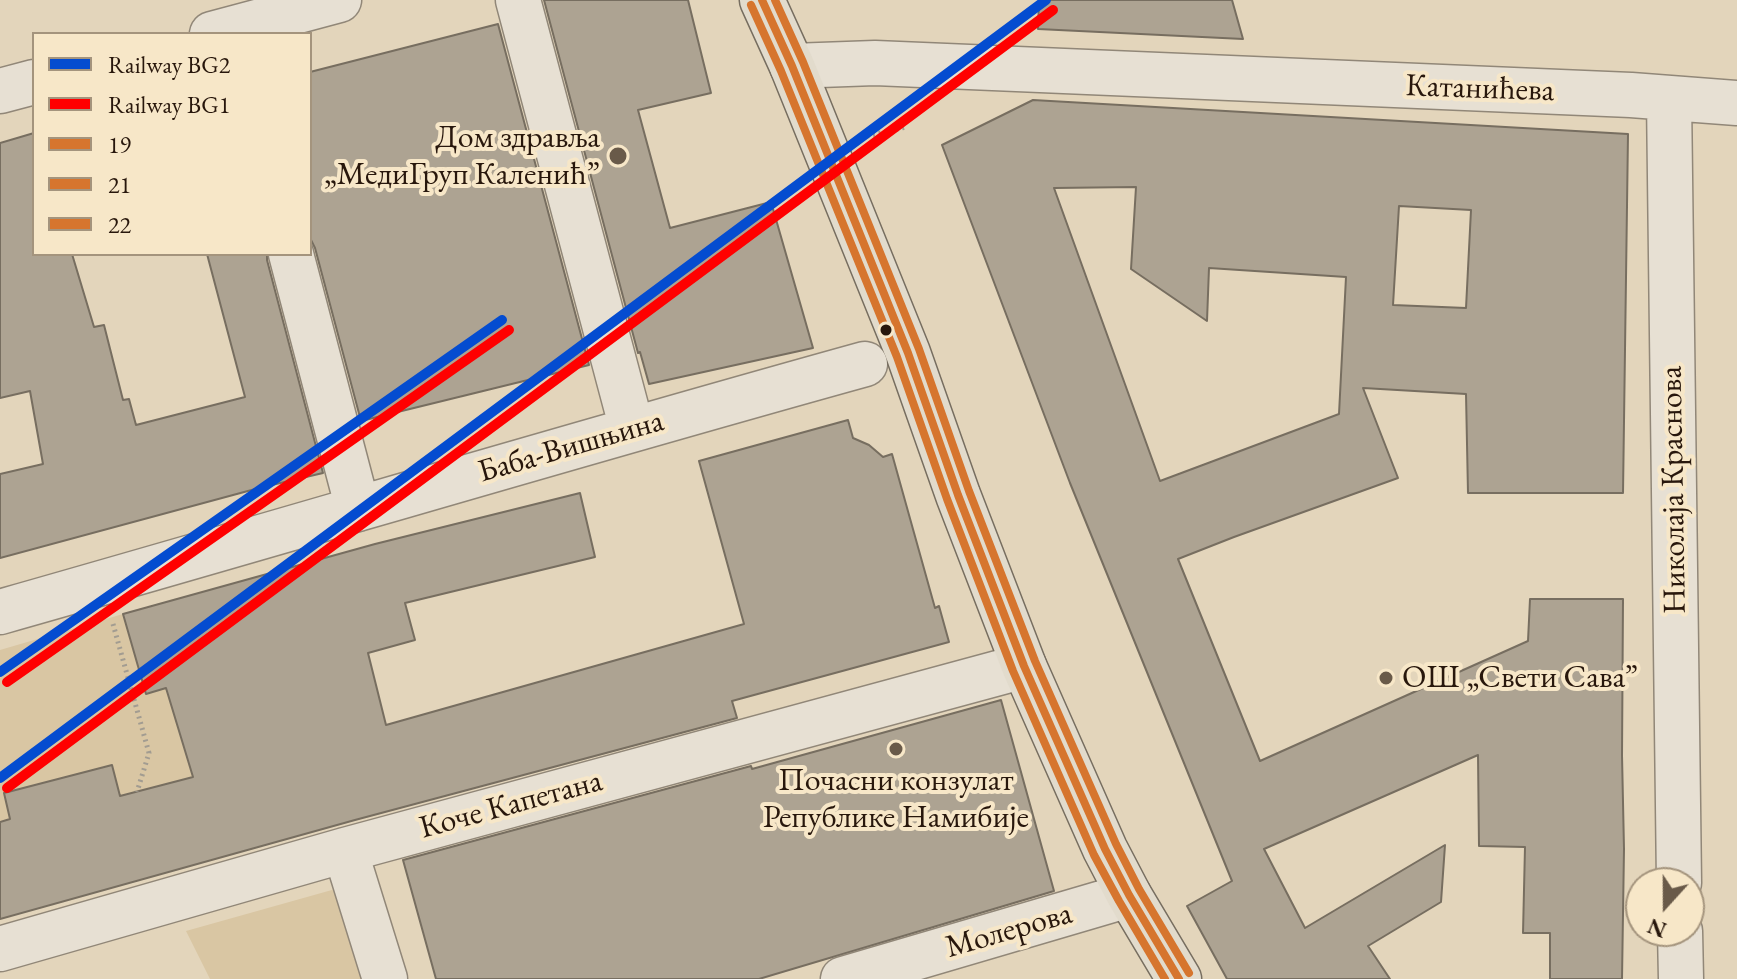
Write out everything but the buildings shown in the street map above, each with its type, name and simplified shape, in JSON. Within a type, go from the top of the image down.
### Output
[{"type":"main road","points":[[762,0],[792,66],[908,353],[958,495],[1024,666],[1073,779],[1129,895],[1179,979]]},
{"type":"street","points":[[219,32],[339,0]]},
{"type":"street","points":[[518,0],[638,427]]},
{"type":"street","name":"Катанићева","points":[[792,66],[875,63],[1737,103]]},
{"type":"street","points":[[0,91],[32,83]]},
{"type":"street","name":"Николаја Краснова","points":[[1669,98],[1679,867]]},
{"type":"street","points":[[292,256],[358,509]]},
{"type":"street","name":"Баба-Вишњина","points":[[0,612],[865,364]]},
{"type":"street","name":"Коче Капетана","points":[[0,949],[345,850],[1024,666]]},
{"type":"street","points":[[345,850],[385,979]]},
{"type":"street","name":"Молерова","points":[[843,979],[1129,895]]},
{"type":"street","points":[[1680,947],[1681,979]]},
{"type":"path","points":[[866,136],[906,127]]},
{"type":"path","points":[[109,610],[149,753],[137,792]]},
{"type":"shaded area","points":[[123,614],[146,694],[166,688],[224,770],[120,796],[111,765],[4,793],[10,819],[0,822],[0,650]]},
{"type":"shaded area","points":[[339,888],[365,979],[210,979],[186,931]]},
{"type":"rail line","name":"BG2","points":[[0,778],[1046,0]]},
{"type":"rail line","name":"BG1","points":[[7,788],[1053,10]]},
{"type":"rail line","name":"BG2","points":[[0,672],[502,320]]},
{"type":"rail line","name":"BG1","points":[[7,682],[509,330]]},
{"type":"transit line","name":"19","points":[[762,0],[792,66],[908,353],[958,495],[1024,666],[1105,849],[1179,979]]},
{"type":"transit line","name":"22","points":[[775,0],[919,349],[969,491],[1035,661],[1116,844],[1189,973]]},
{"type":"transit line","name":"21","points":[[751,5],[781,71],[897,357],[1013,671],[1094,855],[1165,979]]},
{"type":"place","name":"Дом здравља „МедиГруп Каленић”","points":[[618,156]]},
{"type":"place","name":"ОШ „Свети Сава”","points":[[1386,678]]},
{"type":"place","name":"Почасни конзулат Републике Намибије","points":[[896,749]]}]
